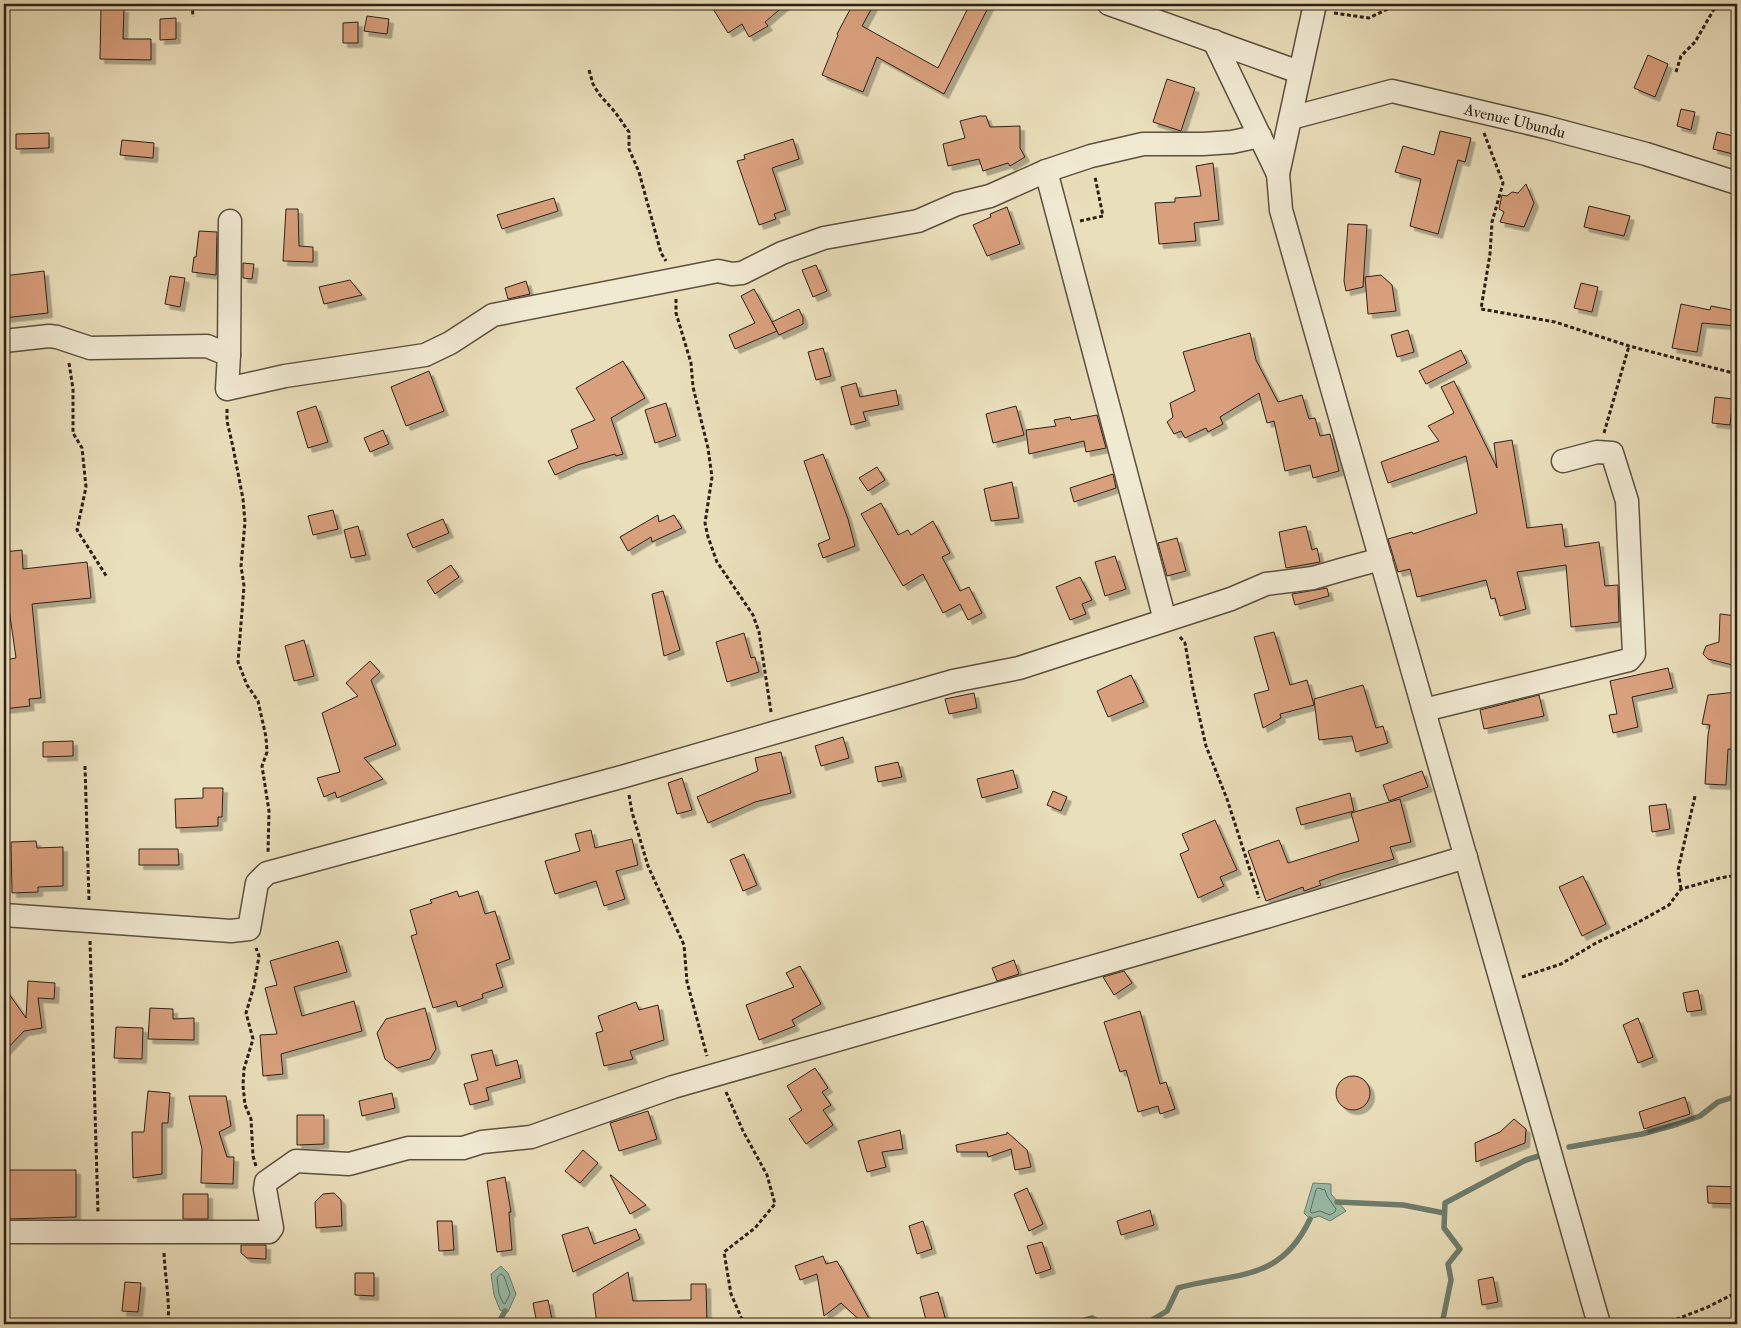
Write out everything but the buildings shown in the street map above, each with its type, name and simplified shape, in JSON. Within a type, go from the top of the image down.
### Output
[{"type":"street","points":[[1109,4],[1299,72]]},
{"type":"street","points":[[1278,174],[1314,7]]},
{"type":"street","points":[[1214,41],[1278,174],[1282,210],[1599,1324]]},
{"type":"street","name":"Avenue Ubundu","points":[[1291,118],[1392,91],[1545,127],[1646,154],[1737,183]]},
{"type":"street","points":[[230,221],[227,389],[285,376],[425,355],[450,343],[493,315],[718,270],[732,274],[742,273],[782,253],[824,238],[918,221],[957,204],[990,196],[1046,171],[1091,156],[1143,144],[1232,142],[1260,136]]},
{"type":"street","points":[[1046,171],[1165,620]]},
{"type":"street","points":[[4,342],[49,336],[90,348],[207,346],[229,355]]},
{"type":"street","points":[[1424,710],[1629,660],[1634,654],[1627,501],[1612,452],[1598,452],[1563,461]]},
{"type":"street","points":[[4,915],[231,931],[248,928],[257,883],[267,873],[625,776],[952,681],[1019,668],[1231,599],[1266,584],[1313,578],[1381,559]]},
{"type":"street","points":[[4,1232],[269,1232],[272,1228],[265,1189],[266,1182],[296,1161],[350,1164],[408,1148],[458,1149],[482,1142],[526,1138],[673,1087],[1266,917],[1466,857]]},
{"type":"path","points":[[192,4],[193,17]]},
{"type":"path","points":[[1314,7],[1369,18],[1398,4]]},
{"type":"path","points":[[1676,72],[1682,56],[1695,42],[1717,4]]},
{"type":"path","points":[[589,70],[593,84],[599,94],[629,132],[629,149],[639,172],[661,253],[666,260],[676,293],[676,313],[690,363],[693,387],[708,448],[712,477],[705,523],[708,537],[718,562],[753,615],[759,632],[774,733]]},
{"type":"path","points":[[1480,111],[1480,120],[1503,182],[1492,222],[1490,254],[1481,310],[1555,322],[1629,346],[1737,374]]},
{"type":"path","points":[[1060,225],[1103,216],[1091,156]]},
{"type":"path","points":[[66,340],[73,389],[73,433],[82,448],[86,487],[77,530],[107,577]]},
{"type":"path","points":[[1598,452],[1629,346]]},
{"type":"path","points":[[227,389],[226,422],[243,498],[245,522],[241,566],[244,586],[238,662],[247,685],[258,701],[266,737],[267,752],[262,766],[269,811],[267,873]]},
{"type":"path","points":[[1165,620],[1185,642],[1193,690],[1206,746],[1227,799],[1266,917]]},
{"type":"path","points":[[86,766],[98,1232]]},
{"type":"path","points":[[1681,889],[1678,870],[1695,796]]},
{"type":"path","points":[[1502,983],[1561,964],[1669,905],[1681,889],[1737,875]]},
{"type":"path","points":[[248,928],[259,956],[254,986],[246,1013],[252,1039],[244,1069],[243,1085],[245,1105],[251,1119],[253,1156],[259,1176],[266,1182]]},
{"type":"path","points":[[163,1232],[169,1306],[168,1324]]},
{"type":"path","points":[[1664,1324],[1708,1308],[1737,1292]]},
{"type":"water","points":[[1313,1183],[1331,1184],[1331,1194],[1346,1211],[1330,1221],[1319,1216],[1310,1219],[1304,1213]]},
{"type":"water","points":[[501,1266],[508,1273],[516,1294],[508,1312],[500,1310],[494,1295],[491,1274]]},
{"type":"waterway","points":[[1569,1147],[1642,1134],[1678,1124],[1700,1116],[1718,1102],[1737,1096]]},
{"type":"waterway","points":[[1442,1324],[1451,1280],[1448,1264],[1460,1249],[1444,1228],[1445,1203],[1526,1160],[1539,1156]]},
{"type":"waterway","points":[[1337,1202],[1403,1205],[1444,1213]]},
{"type":"waterway","points":[[1145,1324],[1167,1311],[1178,1288],[1254,1272],[1270,1265],[1285,1255],[1298,1240],[1310,1219]]},
{"type":"waterway","points":[[498,1324],[505,1311]]},
{"type":"waterway","points":[[1072,1324],[1092,1318],[1103,1324]]}]
